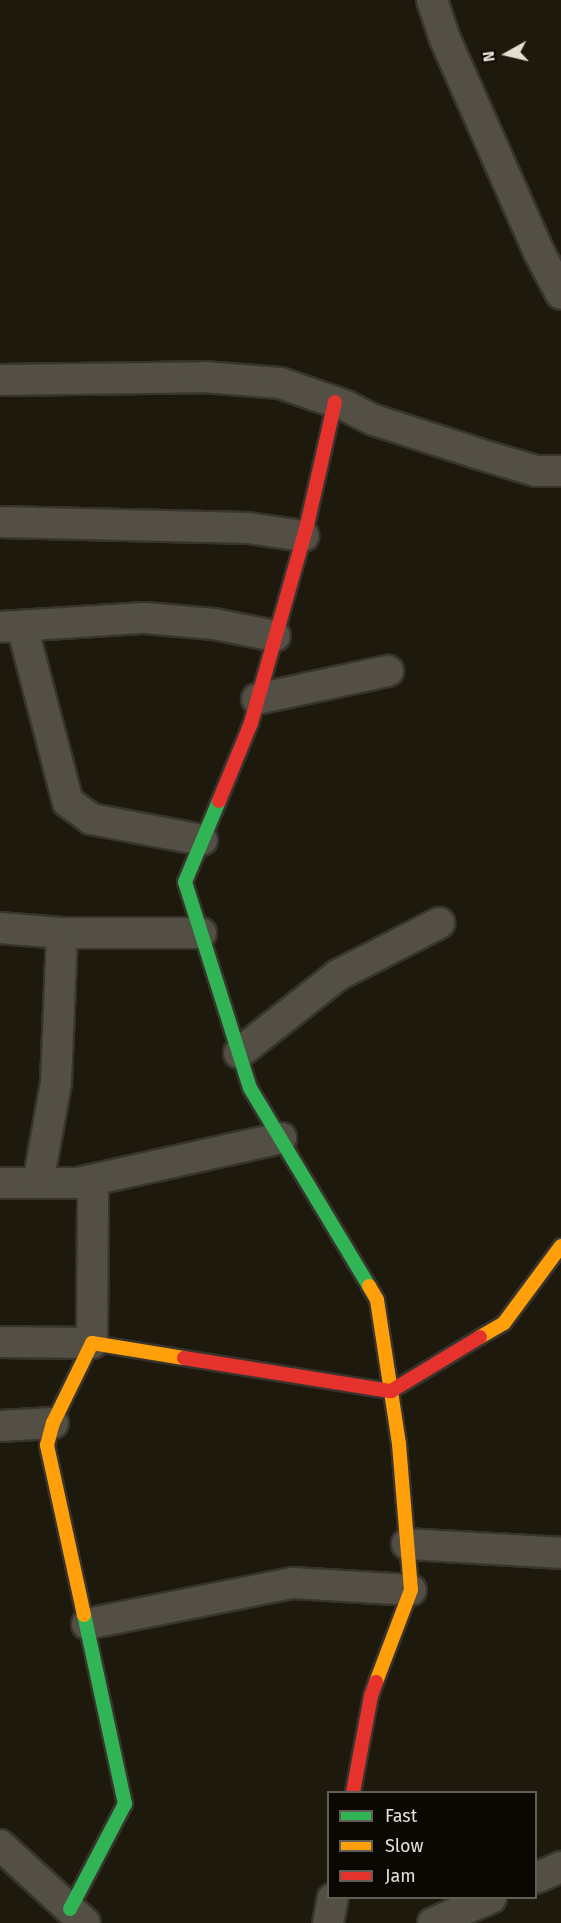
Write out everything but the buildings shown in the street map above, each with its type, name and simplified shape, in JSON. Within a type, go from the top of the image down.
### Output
[{"type":"street","points":[[432,0],[454,60],[539,252],[561,294]]},
{"type":"street","points":[[0,380],[204,377],[280,383],[334,402],[375,420],[478,454],[536,471],[561,471]]},
{"type":"street","points":[[334,402],[303,536],[251,723],[185,882],[250,1088],[376,1300],[399,1444],[411,1590],[371,1696],[353,1791]]},
{"type":"street","points":[[0,522],[248,528],[303,536]]},
{"type":"street","points":[[202,840],[91,819],[68,802],[11,626],[145,618],[214,624],[275,636]]},
{"type":"street","points":[[257,699],[388,671]]},
{"type":"street","points":[[239,1053],[338,975],[439,923]]},
{"type":"street","points":[[0,928],[62,933],[201,933]]},
{"type":"street","points":[[38,1183],[56,1083],[62,933]]},
{"type":"street","points":[[0,1183],[78,1183],[281,1138]]},
{"type":"street","points":[[0,1845],[78,1916],[125,1804],[47,1445],[53,1423],[92,1343],[93,1180]]},
{"type":"street","points":[[0,1342],[92,1343],[391,1391],[504,1323],[561,1246]]},
{"type":"street","points":[[0,1426],[53,1423]]},
{"type":"street","points":[[407,1544],[561,1553]]},
{"type":"street","points":[[87,1624],[293,1583],[411,1590]]},
{"type":"street","points":[[537,1878],[561,1867]]},
{"type":"street","points":[[328,1923],[333,1899]]},
{"type":"street","points":[[433,1923],[489,1899]]},
{"type":"traffic: fast","points":[[219,801],[185,882],[250,1088],[369,1286]]},
{"type":"traffic: fast","points":[[70,1909],[125,1804],[84,1615]]},
{"type":"traffic: slow","points":[[480,1337],[504,1323],[561,1246]]},
{"type":"traffic: slow","points":[[369,1286],[377,1300],[399,1444],[411,1590],[376,1682]]},
{"type":"traffic: slow","points":[[84,1615],[47,1445],[53,1423],[92,1343],[184,1358]]},
{"type":"traffic: jam","points":[[219,801],[251,723],[307,525],[335,402]]},
{"type":"traffic: jam","points":[[184,1358],[391,1391],[480,1337]]},
{"type":"traffic: jam","points":[[353,1791],[371,1696],[376,1682]]}]
